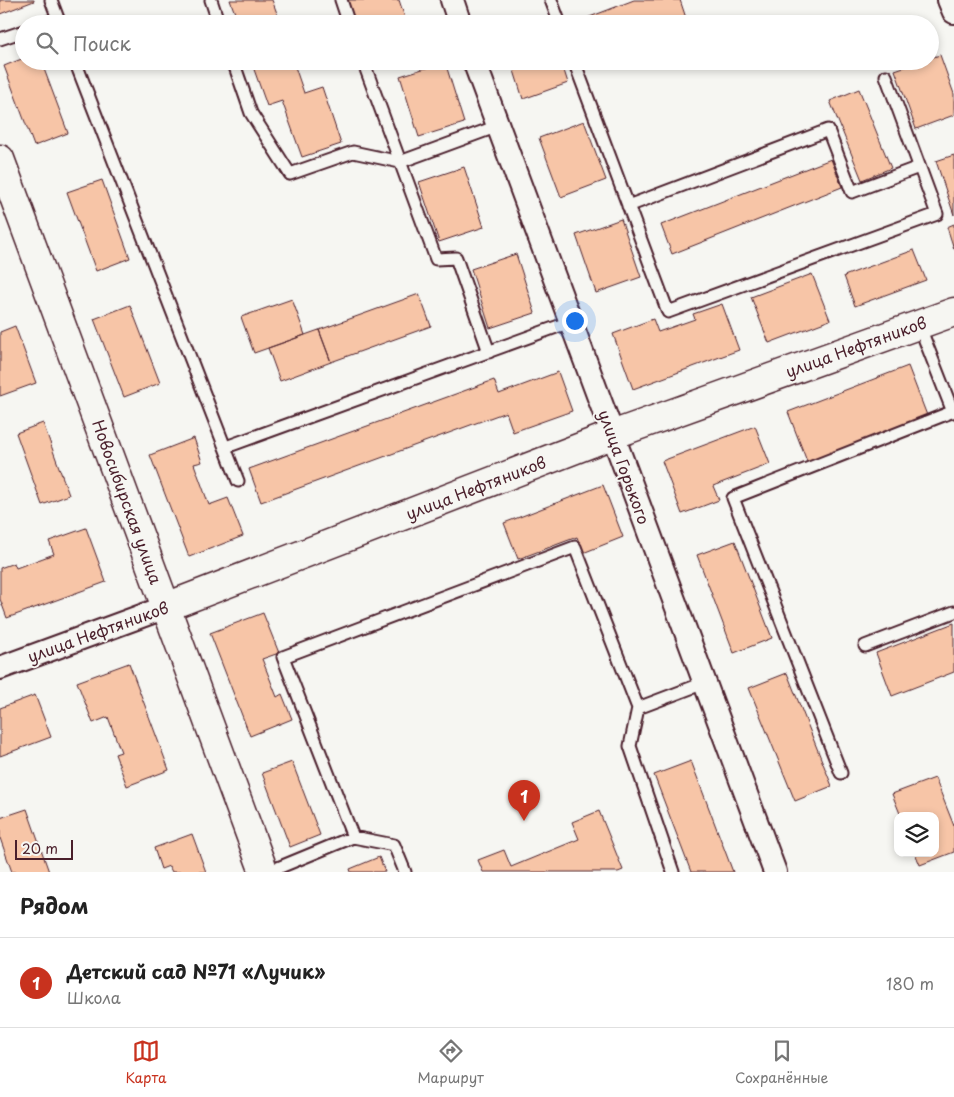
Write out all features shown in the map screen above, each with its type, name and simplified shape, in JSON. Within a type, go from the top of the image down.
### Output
[{"type":"main road","name":"Новосибирская улица","points":[[0,159],[266,872]]},
{"type":"main road","name":"улица Нефтяников","points":[[166,607],[612,436],[954,312]]},
{"type":"street","points":[[452,0],[457,15]]},
{"type":"street","points":[[950,0],[954,12]]},
{"type":"street","name":"улица Горького","points":[[477,70],[774,872]]},
{"type":"street","name":"улица Нефтяников","points":[[0,668],[166,607]]},
{"type":"lane","points":[[51,0],[57,15]]},
{"type":"lane","points":[[211,0],[216,15]]},
{"type":"lane","points":[[341,0],[346,15]]},
{"type":"lane","points":[[551,0],[557,15]]},
{"type":"lane","points":[[0,39],[15,34]]},
{"type":"lane","points":[[79,70],[238,481]]},
{"type":"lane","points":[[235,70],[251,113],[290,174],[353,152],[400,162],[498,126]]},
{"type":"lane","points":[[366,70],[436,259],[456,258],[488,352]]},
{"type":"lane","points":[[577,70],[668,312],[937,214],[886,76]]},
{"type":"lane","points":[[628,206],[828,130],[852,192],[919,167]]},
{"type":"lane","points":[[226,447],[570,322]]},
{"type":"lane","points":[[841,774],[733,498],[953,412],[919,324]]},
{"type":"lane","points":[[353,837],[282,657],[575,547],[638,708],[630,746],[673,872]]},
{"type":"lane","points":[[865,646],[954,612]]},
{"type":"lane","points":[[638,708],[704,683]]},
{"type":"lane","points":[[266,872],[353,837],[394,845],[405,872]]},
{"type":"building","points":[[0,0],[34,0],[34,1],[0,14]]},
{"type":"building","points":[[230,0],[272,0],[278,15],[236,15]]},
{"type":"building","points":[[347,0],[399,0],[404,15],[353,15]]},
{"type":"building","points":[[634,0],[680,0],[685,15],[595,15]]},
{"type":"building","points":[[939,55],[954,94],[954,115],[916,129],[895,70],[939,70]]},
{"type":"building","points":[[15,62],[15,70],[44,70],[68,133],[34,146],[4,66]]},
{"type":"building","points":[[254,70],[296,70],[304,93],[322,87],[341,144],[302,157],[282,101],[267,106]]},
{"type":"building","points":[[419,70],[447,70],[464,123],[419,137],[400,76]]},
{"type":"building","points":[[514,70],[564,70],[568,83],[523,99]]},
{"type":"building","points":[[859,89],[891,168],[862,180],[830,101]]},
{"type":"building","points":[[584,121],[606,180],[561,197],[539,138]]},
{"type":"building","points":[[954,155],[954,215],[936,161]]},
{"type":"building","points":[[831,159],[842,187],[672,254],[661,225]]},
{"type":"building","points":[[464,167],[484,227],[439,242],[419,182]]},
{"type":"building","points":[[102,180],[130,258],[96,271],[67,192]]},
{"type":"building","points":[[621,219],[641,277],[596,293],[576,235]]},
{"type":"building","points":[[954,224],[954,249],[947,227]]},
{"type":"building","points":[[914,250],[926,280],[855,306],[844,276]]},
{"type":"building","points":[[516,254],[535,313],[490,328],[471,269]]},
{"type":"building","points":[[812,274],[830,320],[769,343],[751,297]]},
{"type":"building","points":[[419,294],[431,326],[331,362],[319,330]]},
{"type":"building","points":[[292,299],[305,335],[254,353],[241,317]]},
{"type":"building","points":[[722,304],[739,350],[633,389],[613,334],[653,319],[658,332],[695,319],[693,314]]},
{"type":"building","points":[[130,305],[160,383],[124,397],[94,319]]},
{"type":"building","points":[[15,326],[36,383],[0,396],[0,332]]},
{"type":"building","points":[[319,330],[331,362],[280,381],[268,348]]},
{"type":"building","points":[[908,366],[928,418],[808,464],[788,412]]},
{"type":"building","points":[[558,372],[572,411],[513,432],[506,412],[261,502],[249,469],[494,380],[499,394]]},
{"type":"building","points":[[43,423],[69,495],[42,505],[16,433]]},
{"type":"building","points":[[755,426],[770,464],[713,486],[719,500],[682,514],[662,461]]},
{"type":"building","points":[[194,438],[202,462],[194,464],[209,505],[228,498],[243,536],[189,557],[150,455]]},
{"type":"building","points":[[603,485],[623,537],[583,553],[577,537],[518,559],[504,523]]},
{"type":"building","points":[[86,528],[106,582],[7,618],[0,599],[0,568],[14,563],[16,568],[54,554],[49,541]]},
{"type":"building","points":[[735,541],[772,638],[734,653],[697,555]]},
{"type":"building","points":[[263,613],[279,653],[262,659],[277,697],[282,694],[292,719],[250,736],[210,633]]},
{"type":"building","points":[[954,623],[954,672],[892,696],[876,653]]},
{"type":"building","points":[[129,663],[169,770],[127,786],[115,754],[121,752],[108,717],[93,723],[77,682]]},
{"type":"building","points":[[787,673],[832,786],[795,801],[749,688]]},
{"type":"building","points":[[35,695],[51,737],[0,756],[0,708]]},
{"type":"building","points":[[691,761],[733,872],[691,872],[654,775]]},
{"type":"building","points":[[292,762],[320,835],[290,847],[262,773]]},
{"type":"building","points":[[935,778],[954,826],[954,852],[920,865],[917,857],[939,857],[939,812],[899,812],[892,794]]},
{"type":"building","points":[[27,809],[49,872],[12,872],[0,838],[0,818]]},
{"type":"building","points":[[599,811],[623,870],[618,872],[483,872],[478,860],[504,850],[511,867],[579,839],[572,822]]},
{"type":"building","points":[[192,834],[206,872],[172,872],[169,866],[161,869],[154,848]]},
{"type":"building","points":[[379,857],[385,872],[351,872],[350,869]]},
{"type":"place","name":"Детский сад №71 «Лучик»","points":[[524,821]]}]
